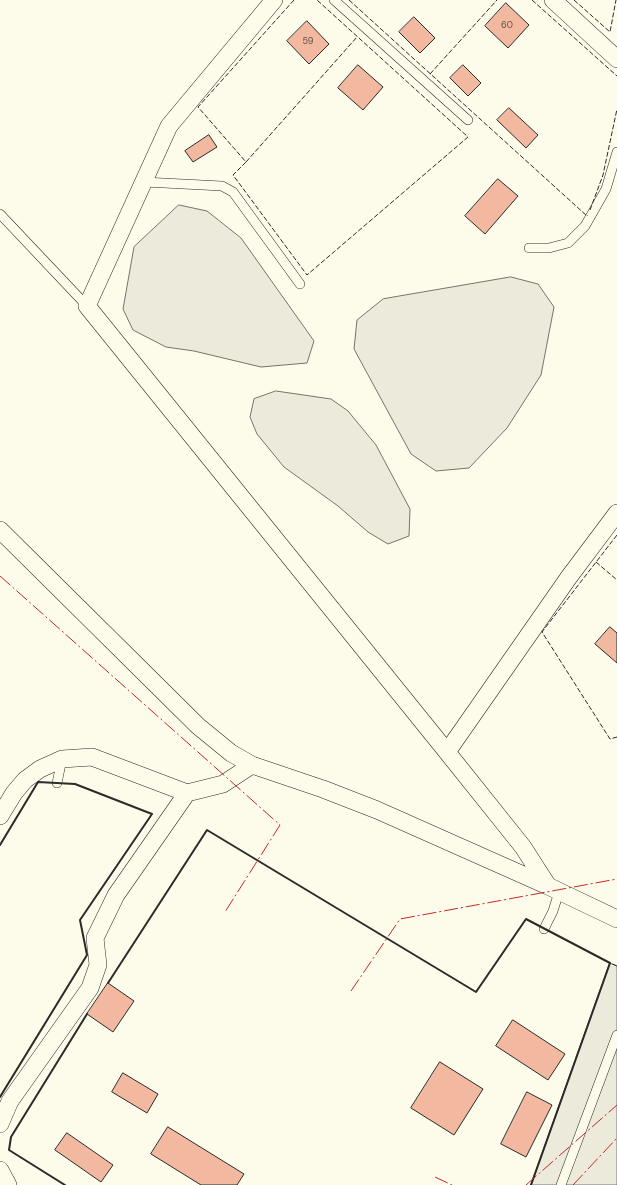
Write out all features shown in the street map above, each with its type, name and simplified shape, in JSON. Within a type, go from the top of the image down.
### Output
[{"type":"street","points":[[274,0],[169,126],[87,306],[447,752],[523,847],[554,889]]},
{"type":"street","points":[[552,0],[617,59]]},
{"type":"street","points":[[447,752],[569,577],[617,513]]},
{"type":"street","points":[[0,530],[198,726],[231,752],[252,765],[377,810],[554,889],[617,920]]},
{"type":"street","points":[[0,816],[14,793],[25,780],[40,768],[62,759],[92,757],[187,793],[223,784],[252,765]]},
{"type":"street","points":[[0,1124],[10,1101],[90,988],[98,966],[95,938],[116,895],[187,793]]},
{"type":"street","points":[[0,1170],[8,1185]]},
{"type":"lane","points":[[334,0],[468,120]]},
{"type":"lane","points":[[529,248],[549,248],[568,243],[585,226],[606,189],[617,152]]},
{"type":"lane","points":[[144,182],[222,186],[233,192],[300,284]]},
{"type":"lane","points":[[0,214],[87,306]]},
{"type":"lane","points":[[57,783],[62,759]]},
{"type":"lane","points":[[544,929],[553,911],[554,889]]},
{"type":"lane","points":[[561,1185],[617,1035]]},
{"type":"shaded area","points":[[179,205],[207,211],[241,238],[314,341],[307,363],[261,367],[194,351],[166,347],[133,330],[123,309],[134,247]]},
{"type":"shaded area","points":[[511,277],[538,284],[554,307],[541,375],[507,428],[469,468],[436,471],[411,454],[354,349],[357,320],[383,299]]},
{"type":"shaded area","points":[[276,391],[331,399],[348,411],[376,445],[410,509],[409,536],[388,544],[368,532],[338,506],[284,467],[257,434],[250,417],[254,399]]},
{"type":"shaded area","points":[[610,963],[617,966],[617,1185],[531,1185]]},
{"type":"building","points":[[506,3],[529,25],[508,48],[485,26]]},
{"type":"building","points":[[414,17],[435,38],[420,53],[399,32]]},
{"type":"building","points":[[307,21],[329,44],[309,64],[287,41]]},
{"type":"building","points":[[358,65],[383,87],[363,110],[338,88]]},
{"type":"building","points":[[463,65],[481,83],[468,96],[450,78]]},
{"type":"building","points":[[509,108],[538,135],[526,148],[497,120]]},
{"type":"building","points":[[209,135],[217,147],[193,162],[185,151]]},
{"type":"building","points":[[498,179],[518,196],[485,234],[465,216]]},
{"type":"building","points":[[610,627],[617,633],[617,663],[595,644]]},
{"type":"building","points":[[108,983],[134,1001],[113,1032],[87,1014]]},
{"type":"building","points":[[513,1020],[565,1054],[548,1080],[496,1046]]},
{"type":"building","points":[[440,1062],[483,1089],[454,1135],[411,1108]]},
{"type":"building","points":[[123,1073],[158,1094],[147,1113],[112,1092]]},
{"type":"building","points":[[527,1092],[552,1105],[526,1157],[501,1144]]},
{"type":"building","points":[[168,1127],[244,1174],[237,1185],[201,1185],[151,1154]]},
{"type":"building","points":[[67,1133],[113,1165],[101,1182],[55,1150]]},
{"type":"fence","points":[[294,0],[198,107],[246,162],[233,175],[307,275],[468,137],[317,0]]},
{"type":"fence","points":[[349,0],[587,216],[588,215]]},
{"type":"fence","points":[[430,74],[497,0]]},
{"type":"fence","points":[[532,0],[617,76]]},
{"type":"fence","points":[[574,0],[610,32],[616,0]]},
{"type":"fence","points":[[246,162],[357,37]]},
{"type":"fence","points":[[590,210],[603,175],[617,109]]},
{"type":"fence","points":[[617,535],[542,632],[610,739],[617,737]]},
{"type":"fence","points":[[596,562],[617,580]]},
{"type":"fence","points":[[531,1185],[610,963],[617,966]]},
{"type":"wall","points":[[0,845],[38,782],[75,784],[152,814],[80,920],[87,955],[0,1097]]},
{"type":"wall","points":[[108,983],[207,830],[476,992],[526,919],[610,963],[531,1185]]},
{"type":"wall","points":[[65,1185],[9,1150],[11,1137],[87,1014]]},
{"type":"power","points":[[0,576],[280,825],[225,912]]},
{"type":"power","points":[[351,991],[400,919],[617,879]]},
{"type":"power","points":[[526,1185],[617,1105]]},
{"type":"power","points":[[573,1185],[617,1138]]},
{"type":"power","points":[[435,1177],[452,1185]]}]
